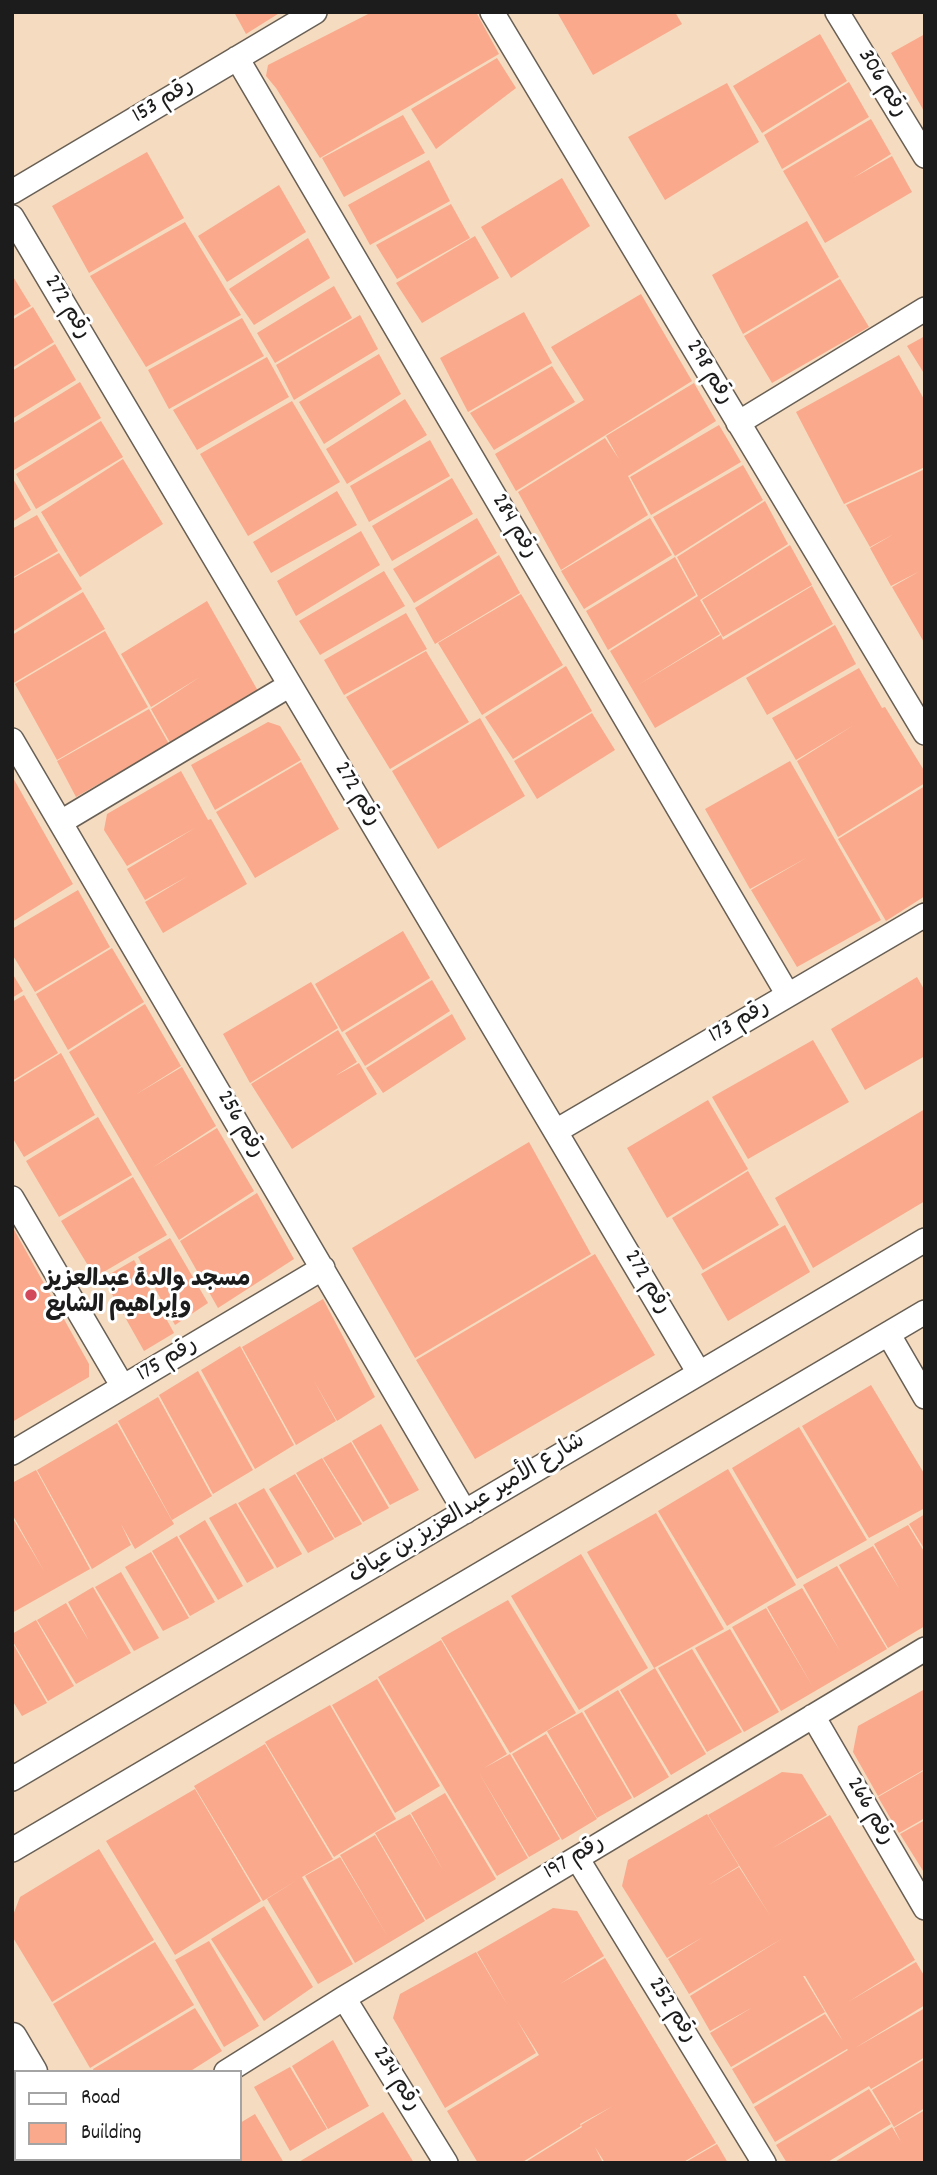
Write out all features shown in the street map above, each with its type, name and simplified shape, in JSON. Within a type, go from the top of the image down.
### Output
[{"type":"street","name":"رقم 153","points":[[12,192],[315,12]]},
{"type":"street","name":"رقم 298","points":[[492,12],[925,733]]},
{"type":"street","name":"رقم 306","points":[[837,12],[925,156]]},
{"type":"street","name":"رقم 284","points":[[237,58],[788,995]]},
{"type":"street","name":"رقم 272","points":[[12,218],[699,1373]]},
{"type":"street","points":[[738,423],[925,309]]},
{"type":"street","points":[[61,822],[290,685]]},
{"type":"street","name":"رقم 256","points":[[12,740],[465,1512]]},
{"type":"street","name":"رقم 173","points":[[556,1131],[925,915]]},
{"type":"street","points":[[12,1198],[123,1387]]},
{"type":"street","name":"شارع الأمير عبدالعزيز بن عياف","points":[[12,1779],[925,1240]]},
{"type":"street","name":"رقم 175","points":[[12,1453],[323,1268]]},
{"type":"street","points":[[12,1850],[925,1312]]},
{"type":"street","points":[[889,1335],[925,1397]]},
{"type":"street","name":"رقم 197","points":[[229,2070],[344,1998],[925,1649]]},
{"type":"street","name":"رقم 266","points":[[813,1716],[925,1908]]},
{"type":"street","name":"رقم 252","points":[[577,1858],[764,2163]]},
{"type":"street","name":"رقم 234","points":[[344,1998],[446,2163]]},
{"type":"street","points":[[12,2038],[31,2070]]},
{"type":"building","points":[[234,12],[281,12],[246,34]]},
{"type":"building","points":[[372,12],[476,12],[499,54],[320,158],[266,76],[268,65]]},
{"type":"building","points":[[557,12],[675,12],[682,24],[593,75]]},
{"type":"building","points":[[820,34],[847,81],[762,133],[733,86]]},
{"type":"building","points":[[925,34],[925,113],[891,53]]},
{"type":"building","points":[[497,58],[516,88],[436,149],[411,109]]},
{"type":"building","points":[[849,82],[869,117],[782,169],[764,135]]},
{"type":"building","points":[[727,83],[759,142],[665,200],[628,137]]},
{"type":"building","points":[[403,115],[425,153],[344,197],[322,158]]},
{"type":"building","points":[[871,119],[891,154],[853,178],[892,156],[912,192],[825,243],[783,171]]},
{"type":"building","points":[[147,152],[184,218],[89,273],[52,206]]},
{"type":"building","points":[[429,160],[450,201],[370,245],[348,205]]},
{"type":"building","points":[[562,178],[590,226],[511,278],[481,227]]},
{"type":"building","points":[[279,185],[306,232],[227,282],[198,236]]},
{"type":"building","points":[[451,204],[470,238],[397,279],[376,245]]},
{"type":"building","points":[[807,221],[839,277],[743,334],[712,275]]},
{"type":"building","points":[[185,222],[241,315],[146,367],[90,276]]},
{"type":"building","points":[[475,236],[499,278],[422,323],[396,283]]},
{"type":"building","points":[[308,238],[330,278],[254,325],[229,289]]},
{"type":"building","points":[[12,275],[31,306],[12,317]]},
{"type":"building","points":[[840,279],[869,327],[772,383],[744,336]]},
{"type":"building","points":[[334,286],[352,318],[275,363],[257,333]]},
{"type":"building","points":[[641,294],[692,381],[516,491],[495,454],[584,400],[551,347]]},
{"type":"building","points":[[33,307],[54,342],[12,368],[12,320]]},
{"type":"building","points":[[524,312],[552,363],[468,412],[440,358]]},
{"type":"building","points":[[360,315],[378,349],[294,400],[276,365]]},
{"type":"building","points":[[242,318],[264,356],[169,409],[148,370]]},
{"type":"building","points":[[925,336],[925,375],[907,346]]},
{"type":"building","points":[[55,344],[76,380],[12,419],[12,371]]},
{"type":"building","points":[[379,354],[401,394],[324,444],[299,402]]},
{"type":"building","points":[[899,355],[925,401],[925,467],[844,504],[796,412]]},
{"type":"building","points":[[267,357],[289,397],[197,450],[173,410]]},
{"type":"building","points":[[552,366],[575,402],[494,450],[470,413]]},
{"type":"building","points":[[80,382],[101,418],[14,470],[12,424]]},
{"type":"building","points":[[694,383],[716,421],[628,476],[648,515],[561,570],[518,492],[605,438],[619,459],[606,436]]},
{"type":"building","points":[[405,399],[427,435],[347,484],[326,449]]},
{"type":"building","points":[[292,401],[340,482],[248,536],[200,454]]},
{"type":"building","points":[[101,421],[123,457],[36,509],[16,474]]},
{"type":"building","points":[[719,425],[741,462],[651,515],[630,477]]},
{"type":"building","points":[[430,440],[450,476],[369,522],[350,486]]},
{"type":"building","points":[[123,459],[163,524],[80,577],[41,512]]},
{"type":"building","points":[[743,465],[763,500],[675,556],[653,517]]},
{"type":"building","points":[[925,469],[925,644],[892,587],[920,571],[891,586],[870,548],[894,534],[870,547],[846,505]]},
{"type":"building","points":[[12,477],[31,510],[12,522]]},
{"type":"building","points":[[452,478],[473,514],[392,561],[372,526]]},
{"type":"building","points":[[337,491],[357,525],[271,573],[253,542]]},
{"type":"building","points":[[765,501],[788,544],[700,600],[720,634],[638,685],[721,635],[723,640],[812,586],[833,624],[655,728],[610,651],[698,596],[677,557]]},
{"type":"building","points":[[37,515],[58,551],[12,578],[12,529]]},
{"type":"building","points":[[477,518],[497,553],[414,603],[393,569]]},
{"type":"building","points":[[650,518],[672,555],[584,609],[561,571]]},
{"type":"building","points":[[361,531],[380,565],[296,616],[277,581]]},
{"type":"building","points":[[790,545],[812,585],[723,637],[702,600]]},
{"type":"building","points":[[59,553],[82,589],[12,632],[12,579]]},
{"type":"building","points":[[499,555],[520,593],[435,644],[415,608]]},
{"type":"building","points":[[675,557],[696,595],[608,650],[586,611]]},
{"type":"building","points":[[384,571],[405,606],[320,655],[299,621]]},
{"type":"building","points":[[83,592],[105,629],[12,684],[12,635]]},
{"type":"building","points":[[521,594],[563,665],[482,715],[438,643]]},
{"type":"building","points":[[207,601],[258,691],[172,746],[151,709],[200,677],[151,707],[121,654]]},
{"type":"building","points":[[406,613],[427,649],[344,695],[324,660]]},
{"type":"building","points":[[835,625],[856,664],[767,715],[746,678]]},
{"type":"building","points":[[105,631],[148,707],[57,760],[15,684]]},
{"type":"building","points":[[426,651],[469,722],[390,769],[346,697]]},
{"type":"building","points":[[566,666],[592,711],[513,759],[485,717]]},
{"type":"building","points":[[859,668],[925,772],[925,783],[838,837],[797,761],[854,725],[796,760],[772,718]]},
{"type":"building","points":[[149,709],[169,744],[76,797],[57,761]]},
{"type":"building","points":[[592,713],[615,750],[537,799],[514,761]]},
{"type":"building","points":[[480,718],[525,796],[438,849],[392,771]]},
{"type":"building","points":[[268,722],[280,726],[301,760],[215,810],[191,765]]},
{"type":"building","points":[[790,761],[881,920],[797,967],[751,890],[808,857],[750,889],[705,809]]},
{"type":"building","points":[[301,762],[339,829],[255,878],[216,812]]},
{"type":"building","points":[[181,771],[247,884],[163,933],[145,902],[188,876],[145,900],[127,869],[195,828],[127,866],[104,830],[107,814]]},
{"type":"building","points":[[12,776],[73,884],[12,922]]},
{"type":"building","points":[[925,786],[925,896],[886,921],[838,839]]},
{"type":"building","points":[[78,890],[110,947],[35,992],[12,954],[12,929]]},
{"type":"building","points":[[403,931],[430,978],[342,1032],[315,984]]},
{"type":"building","points":[[112,948],[144,1002],[68,1050],[36,994]]},
{"type":"building","points":[[12,973],[23,991],[12,998]]},
{"type":"building","points":[[917,977],[925,991],[925,1056],[865,1090],[831,1029]]},
{"type":"building","points":[[432,980],[450,1011],[365,1066],[345,1033]]},
{"type":"building","points":[[311,982],[338,1028],[250,1083],[223,1034]]},
{"type":"building","points":[[24,995],[58,1053],[12,1081],[12,1002]]},
{"type":"building","points":[[145,1004],[181,1066],[135,1095],[182,1067],[216,1126],[152,1168],[217,1128],[254,1191],[179,1240],[69,1052]]},
{"type":"building","points":[[452,1014],[466,1039],[383,1093],[366,1068]]},
{"type":"building","points":[[338,1030],[357,1062],[335,1076],[359,1063],[377,1094],[292,1149],[251,1084]]},
{"type":"building","points":[[813,1040],[849,1102],[748,1159],[712,1097]]},
{"type":"building","points":[[61,1053],[95,1115],[24,1157],[12,1137],[12,1083]]},
{"type":"building","points":[[708,1100],[748,1169],[667,1218],[627,1148]]},
{"type":"building","points":[[925,1109],[925,1201],[813,1268],[775,1198]]},
{"type":"building","points":[[98,1117],[132,1175],[59,1217],[26,1161]]},
{"type":"building","points":[[529,1142],[591,1254],[415,1358],[352,1248]]},
{"type":"building","points":[[748,1171],[779,1225],[703,1270],[672,1218]]},
{"type":"building","points":[[133,1177],[167,1235],[95,1277],[61,1221]]},
{"type":"building","points":[[257,1193],[294,1259],[218,1308],[180,1241]]},
{"type":"building","points":[[785,1225],[810,1272],[728,1321],[701,1274]]},
{"type":"building","name":"مسجد والدة عبدالعزيز وإبراهيم الشايع","points":[[12,1226],[89,1364],[89,1377],[12,1422]]},
{"type":"building","points":[[170,1238],[208,1303],[175,1325],[138,1257]]},
{"type":"building","points":[[595,1254],[655,1355],[475,1459],[416,1360]]},
{"type":"building","points":[[134,1260],[174,1333],[144,1351],[103,1278]]},
{"type":"building","points":[[323,1299],[375,1397],[337,1421],[314,1381],[336,1421],[296,1445],[242,1347]]},
{"type":"building","points":[[240,1346],[294,1445],[255,1469],[201,1370]]},
{"type":"building","points":[[198,1371],[253,1470],[213,1494],[159,1395]]},
{"type":"building","points":[[871,1385],[925,1475],[925,1508],[869,1538],[802,1426]]},
{"type":"building","points":[[158,1397],[212,1496],[172,1520],[118,1421]]},
{"type":"building","points":[[117,1423],[174,1524],[135,1549],[121,1524],[131,1545],[92,1569],[37,1470]]},
{"type":"building","points":[[381,1424],[419,1490],[390,1505],[352,1441]]},
{"type":"building","points":[[799,1427],[867,1540],[797,1579],[732,1468]]},
{"type":"building","points":[[351,1442],[389,1508],[363,1522],[323,1458]]},
{"type":"building","points":[[322,1458],[362,1524],[335,1538],[296,1473]]},
{"type":"building","points":[[728,1469],[796,1585],[727,1626],[658,1511]]},
{"type":"building","points":[[36,1470],[90,1569],[12,1613],[12,1517],[44,1571],[12,1514],[12,1483]]},
{"type":"building","points":[[295,1474],[334,1539],[308,1553],[269,1489]]},
{"type":"building","points":[[264,1488],[302,1554],[277,1568],[238,1503]]},
{"type":"building","points":[[236,1503],[274,1568],[247,1583],[209,1518]]},
{"type":"building","points":[[656,1513],[724,1629],[654,1668],[587,1552]]},
{"type":"building","points":[[925,1514],[925,1550],[909,1524]]},
{"type":"building","points":[[205,1520],[243,1586],[218,1600],[179,1536]]},
{"type":"building","points":[[908,1525],[925,1553],[925,1626],[888,1648],[839,1565],[873,1546],[900,1590],[874,1544]]},
{"type":"building","points":[[177,1536],[215,1602],[190,1616],[152,1551]]},
{"type":"building","points":[[151,1552],[189,1618],[163,1631],[125,1567]]},
{"type":"building","points":[[581,1554],[648,1668],[579,1710],[511,1596]]},
{"type":"building","points":[[837,1566],[887,1649],[781,1711],[732,1627],[766,1608],[813,1687],[767,1607],[802,1588],[840,1651],[803,1585]]},
{"type":"building","points":[[121,1572],[159,1638],[134,1651],[95,1587]]},
{"type":"building","points":[[93,1587],[131,1653],[76,1684],[37,1620],[66,1603],[89,1641],[68,1602]]},
{"type":"building","points":[[508,1600],[576,1713],[510,1753],[441,1638]]},
{"type":"building","points":[[36,1620],[74,1686],[48,1701],[12,1640],[12,1634]]},
{"type":"building","points":[[730,1629],[779,1712],[744,1732],[695,1648]]},
{"type":"building","points":[[441,1640],[507,1754],[484,1768],[510,1754],[560,1839],[529,1857],[478,1771],[528,1858],[497,1876],[378,1677]]},
{"type":"building","points":[[12,1642],[47,1703],[22,1716],[12,1700]]},
{"type":"building","points":[[692,1649],[742,1732],[707,1752],[658,1668]]},
{"type":"building","points":[[655,1668],[706,1754],[671,1775],[620,1690]]},
{"type":"building","points":[[377,1679],[440,1786],[395,1813],[332,1705]]},
{"type":"building","points":[[925,1689],[925,1769],[878,1796],[853,1752],[858,1726]]},
{"type":"building","points":[[618,1690],[669,1777],[634,1798],[584,1711]]},
{"type":"building","points":[[330,1705],[396,1819],[334,1857],[265,1742]]},
{"type":"building","points":[[582,1712],[632,1798],[597,1818],[547,1731]]},
{"type":"building","points":[[546,1734],[597,1819],[562,1840],[512,1754]]},
{"type":"building","points":[[265,1744],[333,1859],[302,1877],[353,1964],[318,1984],[267,1899],[297,1880],[263,1901],[194,1786]]},
{"type":"building","points":[[925,1770],[925,1818],[899,1833],[878,1797]]},
{"type":"building","points":[[782,1772],[802,1774],[827,1815],[771,1849],[830,1815],[915,1960],[848,2002],[916,1962],[925,1977],[925,2005],[855,2048],[925,2008],[925,2057],[871,2089],[869,2086],[775,2142],[754,2107],[848,2050],[753,2104],[732,2069],[825,2014],[843,2041],[803,1976],[825,2012],[731,2067],[710,2033],[753,2007],[710,2031],[690,1996],[783,1938],[689,1994],[668,1959],[703,1937],[667,1958],[622,1886],[628,1860],[707,1814],[739,1866],[707,1886],[739,1867],[771,1917],[708,1815]]},
{"type":"building","points":[[195,1789],[261,1901],[175,1955],[106,1841]]},
{"type":"building","points":[[445,1793],[496,1879],[426,1920],[375,1833],[410,1814],[443,1870],[411,1813]]},
{"type":"building","points":[[925,1820],[925,1874],[900,1834]]},
{"type":"building","points":[[375,1835],[425,1921],[355,1963],[305,1876],[340,1857],[388,1937],[340,1855]]},
{"type":"building","points":[[99,1849],[154,1940],[52,2002],[12,1936],[12,1918],[20,1897]]},
{"type":"building","points":[[264,1906],[313,1987],[264,2021],[211,1939]]},
{"type":"building","points":[[553,1908],[577,1911],[604,1956],[560,1984],[605,1958],[716,2143],[682,2163],[605,2163],[595,2147],[603,2163],[524,2163],[613,2106],[580,2124],[581,2126],[521,2163],[478,2163],[447,2111],[539,2055],[517,2020],[536,2053],[445,2108],[393,2018],[400,1994],[476,1952],[508,2006],[477,1952]]},
{"type":"building","points":[[209,1941],[259,2026],[224,2047],[175,1960]]},
{"type":"building","points":[[155,1942],[194,2005],[90,2068],[53,2004]]},
{"type":"building","points":[[195,2008],[222,2051],[192,2070],[93,2069]]},
{"type":"building","points":[[333,2040],[369,2106],[328,2129],[292,2066]]},
{"type":"building","points":[[925,2059],[925,2108],[894,2127],[872,2090]]},
{"type":"building","points":[[290,2067],[327,2129],[290,2151],[254,2087]]},
{"type":"building","points":[[869,2089],[891,2124],[826,2163],[787,2163],[776,2145]]},
{"type":"building","points":[[925,2110],[925,2160],[919,2163],[833,2163],[892,2127],[901,2142],[894,2128]]},
{"type":"building","points":[[383,2112],[414,2163],[297,2163]]},
{"type":"building","points":[[255,2114],[284,2163],[173,2163],[242,2161],[242,2122]]},
{"type":"building","points":[[717,2144],[728,2163],[684,2163]]},
{"type":"place","name":"مسجد والدة عبدالعزيز وإبراهيم الشايع","points":[[31,1295]]}]
